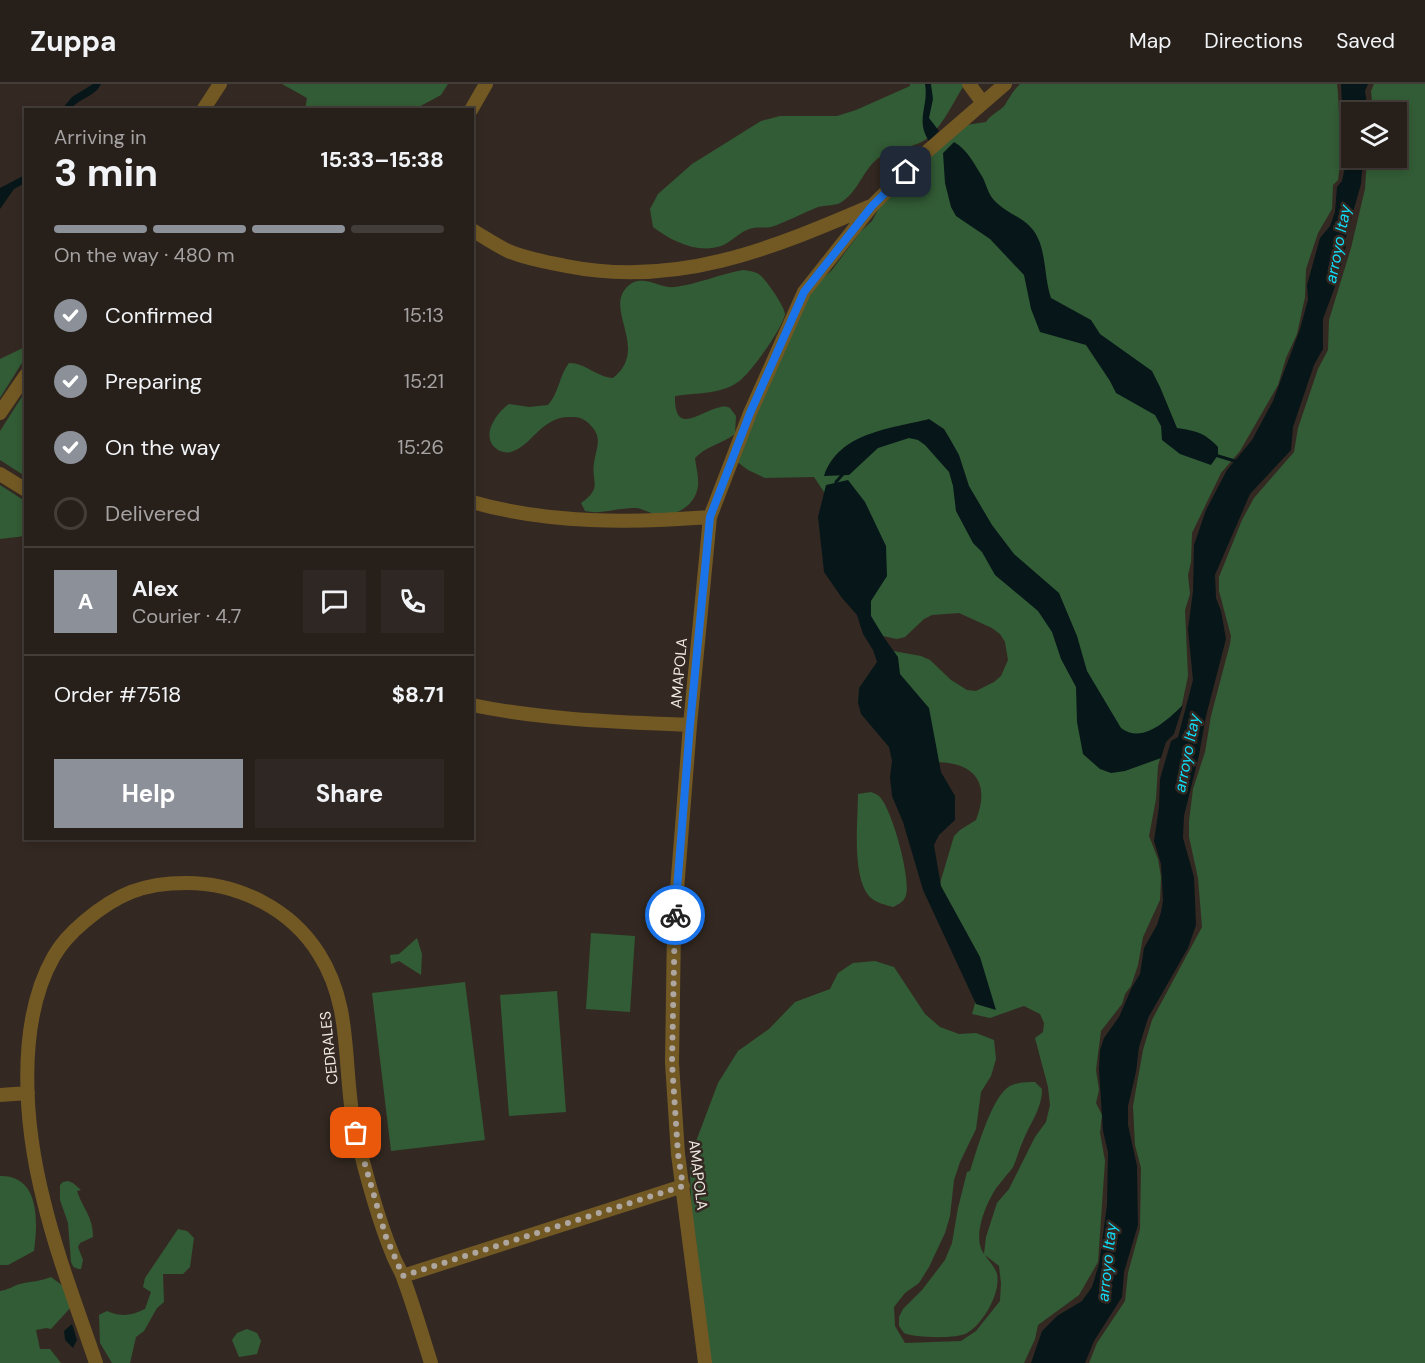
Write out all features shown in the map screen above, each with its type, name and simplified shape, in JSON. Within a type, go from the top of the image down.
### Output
[{"type":"street","points":[[204,108],[220,84]]},
{"type":"street","points":[[472,108],[486,84]]},
{"type":"street","points":[[969,84],[983,103]]},
{"type":"street","name":"AMAPOLA","points":[[705,1363],[674,1109],[672,1041],[674,928],[710,517],[750,413],[804,292],[872,206],[923,155],[1005,84]]},
{"type":"street","points":[[474,231],[510,251],[542,261],[579,268],[655,273],[694,268],[742,256],[783,243],[872,206]]},
{"type":"street","points":[[0,413],[24,378]]},
{"type":"street","points":[[0,474],[24,489]]},
{"type":"street","points":[[474,502],[514,512],[558,517],[667,520],[710,517]]},
{"type":"street","points":[[474,705],[526,714],[597,721],[690,725]]},
{"type":"street","name":"CEDRALES","points":[[96,1363],[57,1250],[43,1200],[34,1152],[28,1093],[32,1022],[41,984],[55,954],[69,935],[100,908],[139,889],[169,883],[200,883],[227,888],[260,900],[285,915],[320,955],[338,994],[343,1013],[348,1080],[356,1133],[386,1237],[403,1276],[431,1363]]},
{"type":"street","points":[[0,1095],[28,1093]]},
{"type":"street","points":[[403,1276],[683,1186]]},
{"type":"green space","points":[[282,84],[448,84],[441,95],[417,108],[305,108],[307,98]]},
{"type":"green space","points":[[910,84],[965,84],[929,137],[881,156],[870,166],[851,194],[840,203],[818,207],[771,227],[749,229],[725,244],[712,248],[685,245],[653,227],[650,209],[658,194],[692,164],[761,121],[780,116],[837,116],[856,110],[910,86]]},
{"type":"green space","points":[[1020,84],[1337,84],[1338,94],[1341,157],[1338,180],[1333,185],[1332,209],[1318,233],[1306,269],[1305,297],[1297,334],[1286,358],[1278,385],[1240,451],[1221,473],[1192,533],[1188,575],[1190,594],[1185,610],[1188,676],[1181,709],[1163,747],[1158,766],[1156,799],[1149,836],[1158,859],[1161,877],[1160,900],[1143,937],[1138,965],[1131,986],[1122,1004],[1101,1031],[1096,1070],[1099,1090],[1096,1103],[1102,1115],[1100,1133],[1105,1161],[1098,1262],[1079,1295],[1038,1325],[1035,1339],[1024,1363],[705,1363],[696,1241],[691,1206],[692,1152],[718,1083],[738,1051],[769,1029],[795,1002],[830,989],[838,973],[853,963],[875,961],[894,967],[925,1014],[940,1027],[959,1034],[976,1033],[994,1040],[996,1059],[991,1076],[981,1092],[976,1129],[954,1180],[950,1216],[945,1233],[919,1283],[905,1293],[894,1307],[895,1326],[905,1343],[961,1341],[976,1331],[1000,1301],[999,1266],[985,1255],[997,1274],[998,1282],[990,1307],[973,1329],[962,1335],[926,1337],[904,1333],[899,1326],[899,1317],[903,1309],[922,1290],[945,1260],[952,1243],[967,1172],[970,1171],[985,1127],[1001,1095],[1010,1086],[1021,1083],[1035,1082],[1042,1089],[1038,1109],[1013,1167],[996,1189],[985,1210],[979,1233],[979,1241],[984,1254],[986,1237],[997,1203],[1009,1189],[1035,1137],[1046,1122],[1050,1105],[1048,1087],[1035,1038],[1043,1032],[1044,1023],[1040,1014],[1024,1006],[990,1018],[972,1014],[978,993],[938,890],[954,836],[976,820],[980,807],[980,785],[969,770],[949,763],[935,762],[886,657],[893,651],[921,656],[930,660],[951,680],[967,690],[976,691],[1001,676],[1008,660],[1005,642],[992,628],[959,613],[932,615],[924,619],[905,637],[897,639],[878,635],[824,492],[814,477],[765,478],[736,461],[805,302],[818,283],[832,270],[861,231],[872,221],[882,202],[913,171],[966,125],[986,122],[1005,105]]},
{"type":"green space","points":[[1374,84],[1425,84],[1425,1363],[1089,1363],[1097,1343],[1125,1301],[1128,1273],[1140,1229],[1141,1168],[1135,1145],[1133,1106],[1143,1050],[1152,1020],[1202,927],[1198,878],[1189,837],[1189,821],[1193,789],[1205,752],[1211,716],[1231,636],[1219,591],[1219,577],[1242,520],[1254,498],[1294,452],[1298,428],[1318,369],[1328,350],[1329,320],[1351,248],[1365,189],[1366,168],[1407,168],[1407,102],[1372,102],[1371,91]]},
{"type":"green space","points":[[743,270],[757,273],[764,279],[779,300],[785,314],[765,350],[738,382],[716,391],[675,396],[676,409],[679,416],[684,419],[723,407],[730,408],[736,416],[735,434],[695,458],[698,486],[693,500],[688,505],[676,512],[662,515],[637,508],[585,511],[581,503],[594,489],[593,470],[598,440],[592,426],[580,418],[559,418],[544,426],[525,444],[511,452],[500,451],[492,445],[490,433],[499,413],[509,404],[529,407],[548,405],[569,363],[581,365],[613,378],[623,367],[628,355],[628,343],[620,307],[621,296],[627,287],[639,281],[645,281],[675,287]]},
{"type":"green space","points":[[24,347],[24,360],[0,398],[0,359]]},
{"type":"green space","points":[[24,394],[24,475],[0,460],[0,431]]},
{"type":"green space","points":[[0,485],[24,500],[24,536],[0,539]]},
{"type":"green space","points":[[871,792],[878,795],[884,803],[895,828],[906,874],[906,895],[903,901],[893,907],[871,898],[865,889],[858,864],[858,794]]},
{"type":"green space","points":[[591,933],[635,936],[630,1012],[586,1009]]},
{"type":"green space","points":[[417,938],[422,954],[421,975],[399,961],[391,964],[390,955],[399,954]]},
{"type":"green space","points":[[465,982],[485,1140],[391,1151],[372,993]]},
{"type":"green space","points":[[557,991],[566,1112],[509,1116],[500,995]]},
{"type":"green space","points":[[0,1176],[13,1178],[23,1183],[34,1202],[36,1214],[34,1251],[8,1265],[0,1265]]},
{"type":"green space","points":[[68,1181],[81,1190],[77,1191],[93,1230],[93,1237],[80,1243],[78,1247],[83,1260],[81,1269],[74,1267],[71,1262],[68,1223],[60,1200],[60,1185]]},
{"type":"green space","points":[[178,1229],[187,1231],[194,1238],[190,1267],[183,1274],[163,1274],[164,1302],[157,1308],[144,1331],[136,1337],[130,1363],[112,1363],[100,1343],[99,1315],[107,1311],[121,1315],[131,1314],[145,1309],[151,1292],[143,1287],[145,1278]]},
{"type":"green space","points":[[51,1277],[63,1286],[72,1306],[51,1329],[36,1330],[40,1349],[50,1349],[61,1363],[0,1363],[0,1291]]},
{"type":"green space","points":[[247,1329],[257,1333],[261,1341],[257,1354],[239,1357],[232,1340],[237,1333]]},
{"type":"water","points":[[93,84],[101,84],[95,92],[72,108],[63,108],[72,97]]},
{"type":"water","points":[[925,84],[931,84],[933,99],[929,118],[939,131],[929,141],[923,126]]},
{"type":"water","points":[[1341,84],[1368,84],[1365,91],[1367,102],[1342,102]]},
{"type":"water","points":[[954,142],[970,158],[993,199],[1025,222],[1036,234],[1042,250],[1051,298],[1091,320],[1100,334],[1152,371],[1177,428],[1199,433],[1218,447],[1218,455],[1211,465],[1180,454],[1162,440],[1161,426],[1155,415],[1116,393],[1086,345],[1040,332],[1031,309],[1024,275],[990,239],[956,216],[951,207],[945,183],[943,153]]},
{"type":"water","name":"arroyo Itay","points":[[1345,168],[1362,168],[1361,184],[1345,241],[1346,246],[1337,281],[1323,319],[1323,349],[1314,365],[1293,427],[1291,450],[1250,494],[1215,575],[1216,598],[1226,639],[1184,816],[1183,838],[1194,877],[1196,925],[1188,948],[1148,1018],[1139,1047],[1128,1106],[1128,1125],[1137,1166],[1138,1225],[1124,1272],[1122,1297],[1094,1341],[1085,1363],[1031,1363],[1042,1331],[1057,1316],[1082,1301],[1092,1287],[1099,1264],[1107,1205],[1108,1152],[1103,1131],[1100,1050],[1104,1038],[1119,1017],[1140,974],[1144,948],[1157,925],[1161,912],[1163,901],[1161,864],[1154,841],[1160,779],[1171,741],[1178,737],[1193,680],[1188,629],[1193,591],[1194,545],[1206,510],[1227,470],[1252,440],[1273,401],[1300,329],[1308,300],[1307,285],[1320,238],[1330,226],[1335,212],[1337,187],[1342,181]]},
{"type":"water","points":[[24,176],[24,184],[14,189],[0,209],[0,188]]},
{"type":"water","points":[[929,419],[944,429],[950,439],[959,455],[969,486],[992,525],[1014,554],[1059,593],[1077,636],[1087,671],[1121,728],[1138,734],[1146,732],[1163,723],[1183,705],[1174,734],[1166,742],[1161,758],[1125,771],[1111,773],[1100,769],[1083,754],[1077,722],[1076,687],[1061,659],[1052,632],[1038,611],[995,575],[982,552],[973,543],[956,511],[949,472],[925,445],[909,438],[878,448],[849,475],[824,476],[831,461],[854,441],[883,430]]},
{"type":"water","points":[[848,480],[865,502],[886,546],[887,576],[871,601],[871,616],[898,657],[900,674],[929,708],[941,772],[955,796],[955,820],[939,835],[934,845],[941,886],[980,957],[996,1010],[976,1004],[923,890],[903,822],[892,796],[890,777],[892,761],[889,747],[861,714],[858,703],[859,688],[877,662],[863,634],[857,615],[824,572],[818,517],[826,485]]},
{"type":"water","points":[[72,1324],[77,1340],[73,1348],[65,1340],[64,1331]]},
{"type":"waterway","points":[[1215,455],[1238,462]]},
{"type":"waterway","points":[[836,482],[843,474]]},
{"type":"way so far","points":[[356,1133],[386,1237],[403,1276],[683,1186],[678,1154],[672,1063],[675,915]]},
{"type":"route","points":[[675,915],[710,517],[750,413],[804,292],[872,206],[906,172]]}]
